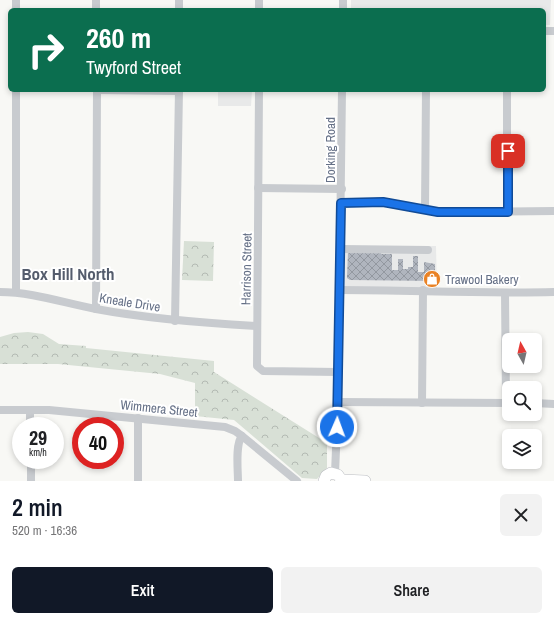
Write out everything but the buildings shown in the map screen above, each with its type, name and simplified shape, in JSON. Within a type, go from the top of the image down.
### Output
[{"type":"main road","points":[[324,481],[328,474],[339,478],[365,481]]},
{"type":"street","points":[[16,92],[16,292]]},
{"type":"street","points":[[96,309],[98,92]]},
{"type":"street","points":[[175,321],[179,92]]},
{"type":"street","name":"Harrison Street","points":[[259,92],[257,366],[263,371],[338,372]]},
{"type":"street","name":"Dorking Road","points":[[339,478],[338,372],[342,189],[342,92]]},
{"type":"street","points":[[425,209],[426,92]]},
{"type":"street","points":[[508,92],[508,212]]},
{"type":"street","points":[[258,188],[342,189]]},
{"type":"street","points":[[341,203],[383,202],[438,212],[554,211]]},
{"type":"street","points":[[341,248],[428,250]]},
{"type":"street","points":[[340,290],[423,290],[505,293],[554,292]]},
{"type":"street","points":[[422,403],[423,290]]},
{"type":"street","name":"Kneale Drive","points":[[0,292],[16,292],[96,309],[175,321],[257,326]]},
{"type":"street","points":[[505,293],[507,381]]},
{"type":"street","points":[[338,402],[502,403]]},
{"type":"street","points":[[542,403],[554,404]]},
{"type":"street","name":"Wimmera Street","points":[[0,410],[62,411],[226,427],[242,436],[297,481]]},
{"type":"street","points":[[30,410],[30,417]]},
{"type":"street","points":[[138,418],[138,481]]},
{"type":"street","points":[[238,481],[238,446],[242,436]]},
{"type":"street","points":[[31,469],[31,481]]},
{"type":"shaded area","points":[[351,0],[551,0],[550,25],[546,25],[546,8],[351,8]]},
{"type":"shaded area","points":[[218,92],[252,92],[251,106],[218,106]]},
{"type":"shaded area","points":[[436,246],[437,289],[341,288],[341,247]]},
{"type":"green space","points":[[184,241],[214,242],[213,281],[182,280]]},
{"type":"green space","points":[[28,332],[43,334],[59,344],[214,361],[214,372],[327,443],[327,468],[317,479],[302,478],[234,420],[195,416],[195,383],[160,374],[58,364],[0,364],[0,337],[14,333]]},
{"type":"place","name":"Trawool Bakery","points":[[432,279]]},
{"type":"district","name":"Box Hill North","points":[[68,274]]},
{"type":"route","points":[[337,427],[341,203],[383,202],[438,212],[508,212],[508,151]]}]
